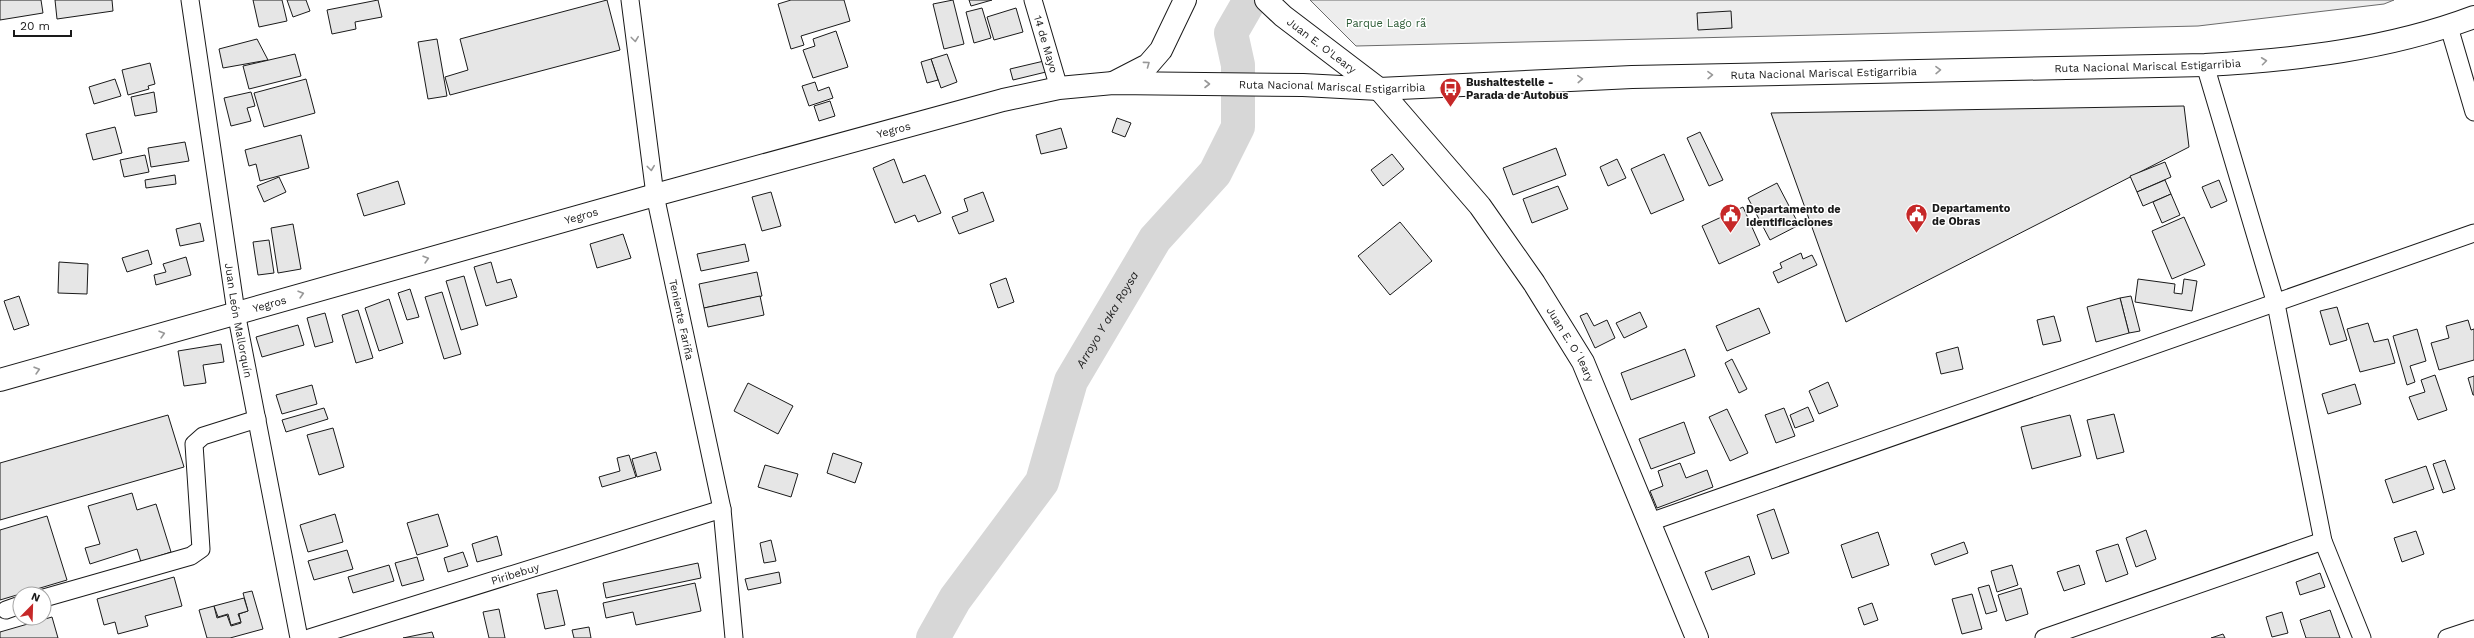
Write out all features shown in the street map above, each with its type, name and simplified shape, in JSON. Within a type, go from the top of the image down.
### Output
[{"type":"main road","points":[[1113,83],[1148,65],[1162,50],[1185,0]]},
{"type":"main road","name":"Juan E. O'Leary","points":[[1266,0],[1283,16],[1379,89]]},
{"type":"main road","name":"Ruta Nacional Mariscal Estigarribia","points":[[1168,84],[1303,84],[1379,89],[1632,77],[2205,65],[2258,62],[2347,51],[2449,27],[2474,17]]},
{"type":"main road","name":"Yegros","points":[[0,380],[236,312],[655,195],[1003,100],[1059,88],[1113,83],[1168,84]]},
{"type":"main road","name":"Juan E. O´leary","points":[[1379,89],[1480,206],[1534,283],[1583,362],[1650,522],[1696,638]]},
{"type":"street","name":"Juan León Mallorquín","points":[[190,0],[236,312],[299,638]]},
{"type":"street","name":"Teniente Fariña","points":[[630,0],[655,195],[722,509],[734,638]]},
{"type":"street","name":"14 de Mayo","points":[[1033,0],[1059,88]]},
{"type":"street","points":[[2449,27],[2474,112]]},
{"type":"street","points":[[2205,65],[2276,304],[2323,541],[2362,638]]},
{"type":"street","points":[[1650,522],[2276,304],[2474,233]]},
{"type":"street","points":[[52,596],[191,556],[201,549],[194,444],[203,436],[257,419]]},
{"type":"street","name":"Piribebuy","points":[[309,638],[722,509]]},
{"type":"street","points":[[2044,638],[2323,541]]},
{"type":"street","points":[[2447,638],[2474,629]]},
{"type":"shaded area","name":"Parque Lago rã","points":[[1310,0],[2394,0],[2384,4],[2198,26],[1356,46]]},
{"type":"building","points":[[0,0],[41,0],[43,13],[0,20]]},
{"type":"building","points":[[55,0],[112,0],[113,11],[57,19]]},
{"type":"building","points":[[253,0],[282,0],[287,21],[259,27]]},
{"type":"building","points":[[287,0],[306,0],[310,11],[293,17]]},
{"type":"building","points":[[378,0],[382,17],[355,22],[356,29],[332,34],[327,10]]},
{"type":"building","points":[[607,0],[620,50],[450,95],[445,77],[468,70],[460,39]]},
{"type":"building","points":[[791,0],[844,0],[850,21],[801,36],[804,45],[791,49],[778,4]]},
{"type":"building","points":[[953,0],[964,44],[944,49],[933,4]]},
{"type":"building","points":[[969,0],[992,0],[971,6]]},
{"type":"building","points":[[982,8],[991,38],[974,43],[966,12]]},
{"type":"building","points":[[1016,8],[1023,32],[994,40],[987,17]]},
{"type":"building","points":[[1731,11],[1732,28],[1698,30],[1697,13]]},
{"type":"building","points":[[836,31],[848,67],[813,78],[803,50],[815,46],[813,39]]},
{"type":"building","points":[[257,39],[268,60],[223,68],[219,49]]},
{"type":"building","points":[[437,39],[447,96],[428,99],[418,42]]},
{"type":"building","points":[[295,54],[301,76],[249,89],[243,66]]},
{"type":"building","points":[[947,54],[957,82],[941,88],[931,59]]},
{"type":"building","points":[[931,59],[938,80],[927,83],[921,62]]},
{"type":"building","points":[[1044,61],[1046,72],[1013,80],[1010,69]]},
{"type":"building","points":[[150,63],[155,84],[148,86],[149,89],[128,95],[122,70]]},
{"type":"building","points":[[115,79],[121,96],[94,104],[89,87]]},
{"type":"building","points":[[306,79],[315,113],[264,127],[254,93]]},
{"type":"building","points":[[815,82],[818,91],[829,87],[833,98],[809,106],[802,86]]},
{"type":"building","points":[[154,92],[157,112],[135,116],[131,97]]},
{"type":"building","points":[[251,92],[255,106],[247,108],[251,121],[231,126],[224,98]]},
{"type":"building","points":[[830,101],[835,116],[819,121],[814,106]]},
{"type":"building","name":"Departamento de Obras","points":[[2184,106],[2189,147],[1846,322],[1771,113]]},
{"type":"building","points":[[1117,118],[1131,123],[1125,137],[1112,132]]},
{"type":"building","points":[[115,127],[122,153],[93,160],[86,134]]},
{"type":"building","points":[[1061,128],[1067,148],[1041,154],[1036,135]]},
{"type":"building","points":[[1700,132],[1723,180],[1709,186],[1687,138]]},
{"type":"building","points":[[301,135],[309,168],[260,181],[256,164],[249,166],[245,150]]},
{"type":"building","points":[[185,142],[189,161],[151,167],[148,148]]},
{"type":"building","points":[[1556,148],[1566,175],[1513,195],[1503,168]]},
{"type":"building","points":[[1392,154],[1404,169],[1383,186],[1371,170]]},
{"type":"building","points":[[1664,154],[1684,200],[1651,214],[1631,169]]},
{"type":"building","points":[[145,155],[149,172],[124,177],[120,160]]},
{"type":"building","points":[[894,159],[903,183],[925,175],[941,213],[918,222],[915,215],[895,223],[873,168]]},
{"type":"building","points":[[1617,159],[1626,178],[1608,186],[1600,167]]},
{"type":"building","points":[[2165,162],[2171,177],[2137,192],[2130,176]]},
{"type":"building","points":[[175,175],[176,184],[146,188],[145,180]]},
{"type":"building","points":[[279,177],[286,192],[264,202],[257,186]]},
{"type":"building","points":[[2165,180],[2171,194],[2143,206],[2137,192]]},
{"type":"building","points":[[2219,180],[2227,201],[2211,208],[2202,187]]},
{"type":"building","points":[[398,181],[405,204],[364,216],[357,194]]},
{"type":"building","points":[[1777,183],[1799,225],[1770,240],[1748,198]]},
{"type":"building","points":[[1558,186],[1568,209],[1532,223],[1523,199]]},
{"type":"building","points":[[771,192],[781,226],[762,231],[752,197]]},
{"type":"building","points":[[983,192],[994,221],[959,234],[952,217],[968,211],[964,199]]},
{"type":"building","points":[[2171,194],[2180,215],[2162,223],[2153,202]]},
{"type":"building","name":"Departamento de Identificaciones","points":[[1743,207],[1760,245],[1719,264],[1702,226]]},
{"type":"building","points":[[2184,217],[2205,265],[2172,279],[2152,231]]},
{"type":"building","points":[[1400,222],[1432,261],[1390,295],[1358,256]]},
{"type":"building","points":[[200,223],[204,241],[180,246],[176,229]]},
{"type":"building","points":[[293,224],[301,269],[278,273],[271,228]]},
{"type":"building","points":[[623,234],[631,258],[597,268],[590,244]]},
{"type":"building","points":[[269,240],[274,273],[258,275],[253,242]]},
{"type":"building","points":[[745,244],[749,261],[701,271],[697,254]]},
{"type":"building","points":[[148,250],[152,264],[127,272],[122,258]]},
{"type":"building","points":[[1801,253],[1803,259],[1812,255],[1817,265],[1778,283],[1773,272],[1782,268],[1780,263]]},
{"type":"building","points":[[186,257],[191,275],[156,285],[154,275],[166,272],[163,264]]},
{"type":"building","points":[[59,262],[88,264],[87,294],[58,293]]},
{"type":"building","points":[[491,262],[497,283],[511,279],[517,297],[486,306],[474,267]]},
{"type":"building","points":[[757,272],[762,296],[704,308],[699,284]]},
{"type":"building","points":[[464,276],[478,325],[461,330],[446,281]]},
{"type":"building","points":[[1006,278],[1014,302],[998,308],[990,284]]},
{"type":"building","points":[[2138,279],[2175,284],[2174,293],[2182,294],[2184,279],[2197,281],[2192,311],[2135,302]]},
{"type":"building","points":[[410,289],[419,317],[407,320],[398,293]]},
{"type":"building","points":[[442,292],[461,354],[444,359],[425,297]]},
{"type":"building","points":[[19,296],[29,325],[14,330],[4,301]]},
{"type":"building","points":[[760,296],[764,315],[708,327],[704,308]]},
{"type":"building","points":[[2131,296],[2140,331],[2129,333],[2120,298]]},
{"type":"building","points":[[2120,298],[2129,333],[2096,342],[2087,307]]},
{"type":"building","points":[[389,299],[403,343],[379,351],[365,308]]},
{"type":"building","points":[[2337,307],[2347,340],[2330,345],[2320,311]]},
{"type":"building","points":[[1759,308],[1770,333],[1727,351],[1716,326]]},
{"type":"building","points":[[358,310],[373,358],[356,363],[342,315]]},
{"type":"building","points":[[1640,312],[1647,327],[1624,338],[1616,323]]},
{"type":"building","points":[[325,313],[333,342],[315,347],[307,318]]},
{"type":"building","points":[[1587,313],[1594,326],[1607,320],[1615,338],[1595,348],[1580,316]]},
{"type":"building","points":[[2054,316],[2061,341],[2043,345],[2037,320]]},
{"type":"building","points":[[2468,320],[2471,330],[2474,329],[2474,360],[2439,370],[2431,343],[2449,338],[2446,326]]},
{"type":"building","points":[[2368,323],[2374,342],[2388,339],[2395,363],[2360,372],[2347,329]]},
{"type":"building","points":[[298,325],[304,345],[262,357],[256,337]]},
{"type":"building","points":[[2417,329],[2426,361],[2410,366],[2415,382],[2407,385],[2393,336]]},
{"type":"building","points":[[221,344],[224,362],[203,365],[206,383],[184,386],[178,351]]},
{"type":"building","points":[[1958,347],[1963,369],[1941,374],[1936,353]]},
{"type":"building","points":[[1685,349],[1695,376],[1631,400],[1621,373]]},
{"type":"building","points":[[1732,359],[1747,389],[1739,393],[1725,363]]},
{"type":"building","points":[[2435,375],[2447,410],[2418,420],[2409,397],[2425,392],[2421,380]]},
{"type":"building","points":[[2474,376],[2474,395],[2473,395],[2468,378]]},
{"type":"building","points":[[1828,382],[1838,406],[1819,414],[1809,391]]},
{"type":"building","points":[[748,383],[793,406],[778,434],[734,411]]},
{"type":"building","points":[[2355,384],[2361,404],[2328,414],[2322,394]]},
{"type":"building","points":[[312,385],[317,404],[282,414],[276,395]]},
{"type":"building","points":[[1808,407],[1814,421],[1795,428],[1790,415]]},
{"type":"building","points":[[324,408],[328,419],[286,432],[282,420]]},
{"type":"building","points":[[1784,408],[1795,436],[1776,443],[1765,415]]},
{"type":"building","points":[[1727,409],[1748,453],[1730,461],[1709,417]]},
{"type":"building","points":[[2114,414],[2124,452],[2097,459],[2087,420]]},
{"type":"building","points":[[168,415],[184,467],[0,520],[0,463]]},
{"type":"building","points":[[2070,415],[2081,456],[2032,469],[2021,427]]},
{"type":"building","points":[[1684,422],[1695,453],[1651,469],[1639,439]]},
{"type":"building","points":[[333,428],[344,467],[319,475],[307,435]]},
{"type":"building","points":[[656,452],[661,470],[637,477],[632,459]]},
{"type":"building","points":[[833,453],[862,463],[855,483],[827,473]]},
{"type":"building","points":[[629,455],[636,477],[602,487],[599,477],[620,471],[617,458]]},
{"type":"building","points":[[2445,460],[2455,489],[2443,493],[2433,464]]},
{"type":"building","points":[[1680,463],[1686,478],[1707,470],[1713,487],[1657,508],[1650,491],[1663,486],[1658,471]]},
{"type":"building","points":[[765,465],[798,474],[791,497],[758,487]]},
{"type":"building","points":[[2426,466],[2434,489],[2393,503],[2385,480]]},
{"type":"building","points":[[132,493],[137,510],[156,504],[171,552],[141,562],[137,549],[90,564],[85,548],[100,544],[88,506]]},
{"type":"building","points":[[1774,509],[1789,553],[1772,559],[1757,515]]},
{"type":"building","points":[[335,514],[343,542],[308,552],[300,525]]},
{"type":"building","points":[[438,514],[448,546],[417,555],[407,523]]},
{"type":"building","points":[[47,516],[67,580],[47,586],[12,586],[12,596],[0,600],[0,530]]},
{"type":"building","points":[[2146,530],[2156,559],[2136,567],[2126,538]]},
{"type":"building","points":[[2416,531],[2424,554],[2402,562],[2394,538]]},
{"type":"building","points":[[1878,532],[1889,565],[1852,578],[1841,545]]},
{"type":"building","points":[[497,536],[502,555],[477,562],[472,544]]},
{"type":"building","points":[[771,540],[776,561],[764,563],[760,543]]},
{"type":"building","points":[[1964,542],[1968,553],[1935,565],[1931,554]]},
{"type":"building","points":[[2118,544],[2128,574],[2106,582],[2096,551]]},
{"type":"building","points":[[347,550],[353,569],[314,580],[308,561]]},
{"type":"building","points":[[463,552],[468,566],[448,572],[444,558]]},
{"type":"building","points":[[1749,556],[1755,574],[1712,590],[1705,572]]},
{"type":"building","points":[[417,557],[424,580],[402,586],[395,563]]},
{"type":"building","points":[[698,563],[701,578],[606,598],[603,583]]},
{"type":"building","points":[[389,565],[394,581],[353,593],[348,577]]},
{"type":"building","points":[[2012,565],[2018,585],[1997,592],[1991,571]]},
{"type":"building","points":[[2079,565],[2085,584],[2064,591],[2057,572]]},
{"type":"building","points":[[779,572],[781,583],[748,590],[745,579]]},
{"type":"building","points":[[2320,573],[2325,587],[2300,595],[2296,582]]},
{"type":"building","points":[[174,577],[182,606],[145,616],[148,626],[118,634],[115,622],[104,625],[97,599]]},
{"type":"building","points":[[695,583],[701,611],[636,625],[633,612],[606,618],[603,603]]},
{"type":"building","points":[[1989,585],[1997,611],[1986,614],[1978,588]]},
{"type":"building","points":[[2021,588],[2028,614],[2006,621],[1998,595]]},
{"type":"building","points":[[557,590],[565,625],[545,629],[537,594]]},
{"type":"building","points":[[252,591],[263,629],[230,638],[207,638],[199,610],[214,606],[217,618],[227,615],[231,626],[241,623],[239,614],[248,611],[243,593]]},
{"type":"building","points":[[1972,594],[1982,629],[1962,634],[1952,599]]},
{"type":"building","points":[[244,598],[248,611],[238,614],[241,622],[231,625],[228,614],[218,617],[214,606]]},
{"type":"building","points":[[1872,603],[1878,620],[1864,625],[1858,608]]},
{"type":"building","points":[[499,609],[505,638],[489,638],[483,612]]},
{"type":"building","points":[[2330,610],[2340,638],[2306,638],[2300,620]]},
{"type":"building","points":[[2282,612],[2288,633],[2272,637],[2266,617]]},
{"type":"building","points":[[52,617],[58,638],[0,638],[0,632],[21,626],[52,626]]},
{"type":"building","points":[[589,627],[591,638],[574,638],[572,630]]},
{"type":"building","points":[[432,632],[434,638],[403,638]]},
{"type":"building","points":[[2223,634],[2225,638],[2211,638]]},
{"type":"waterway","name":"Arroyo Y aka Roysa","points":[[933,638],[955,599],[1042,482],[1071,381],[1155,239],[1215,173],[1238,127],[1238,65],[1231,33],[1250,0]]},
{"type":"place","name":"Bushaltestelle - Parada de Autobus","points":[[1451,108]]},
{"type":"place","name":"Departamento de Identificaciones","points":[[1731,234]]},
{"type":"place","name":"Departamento de Obras","points":[[1916,234]]}]
